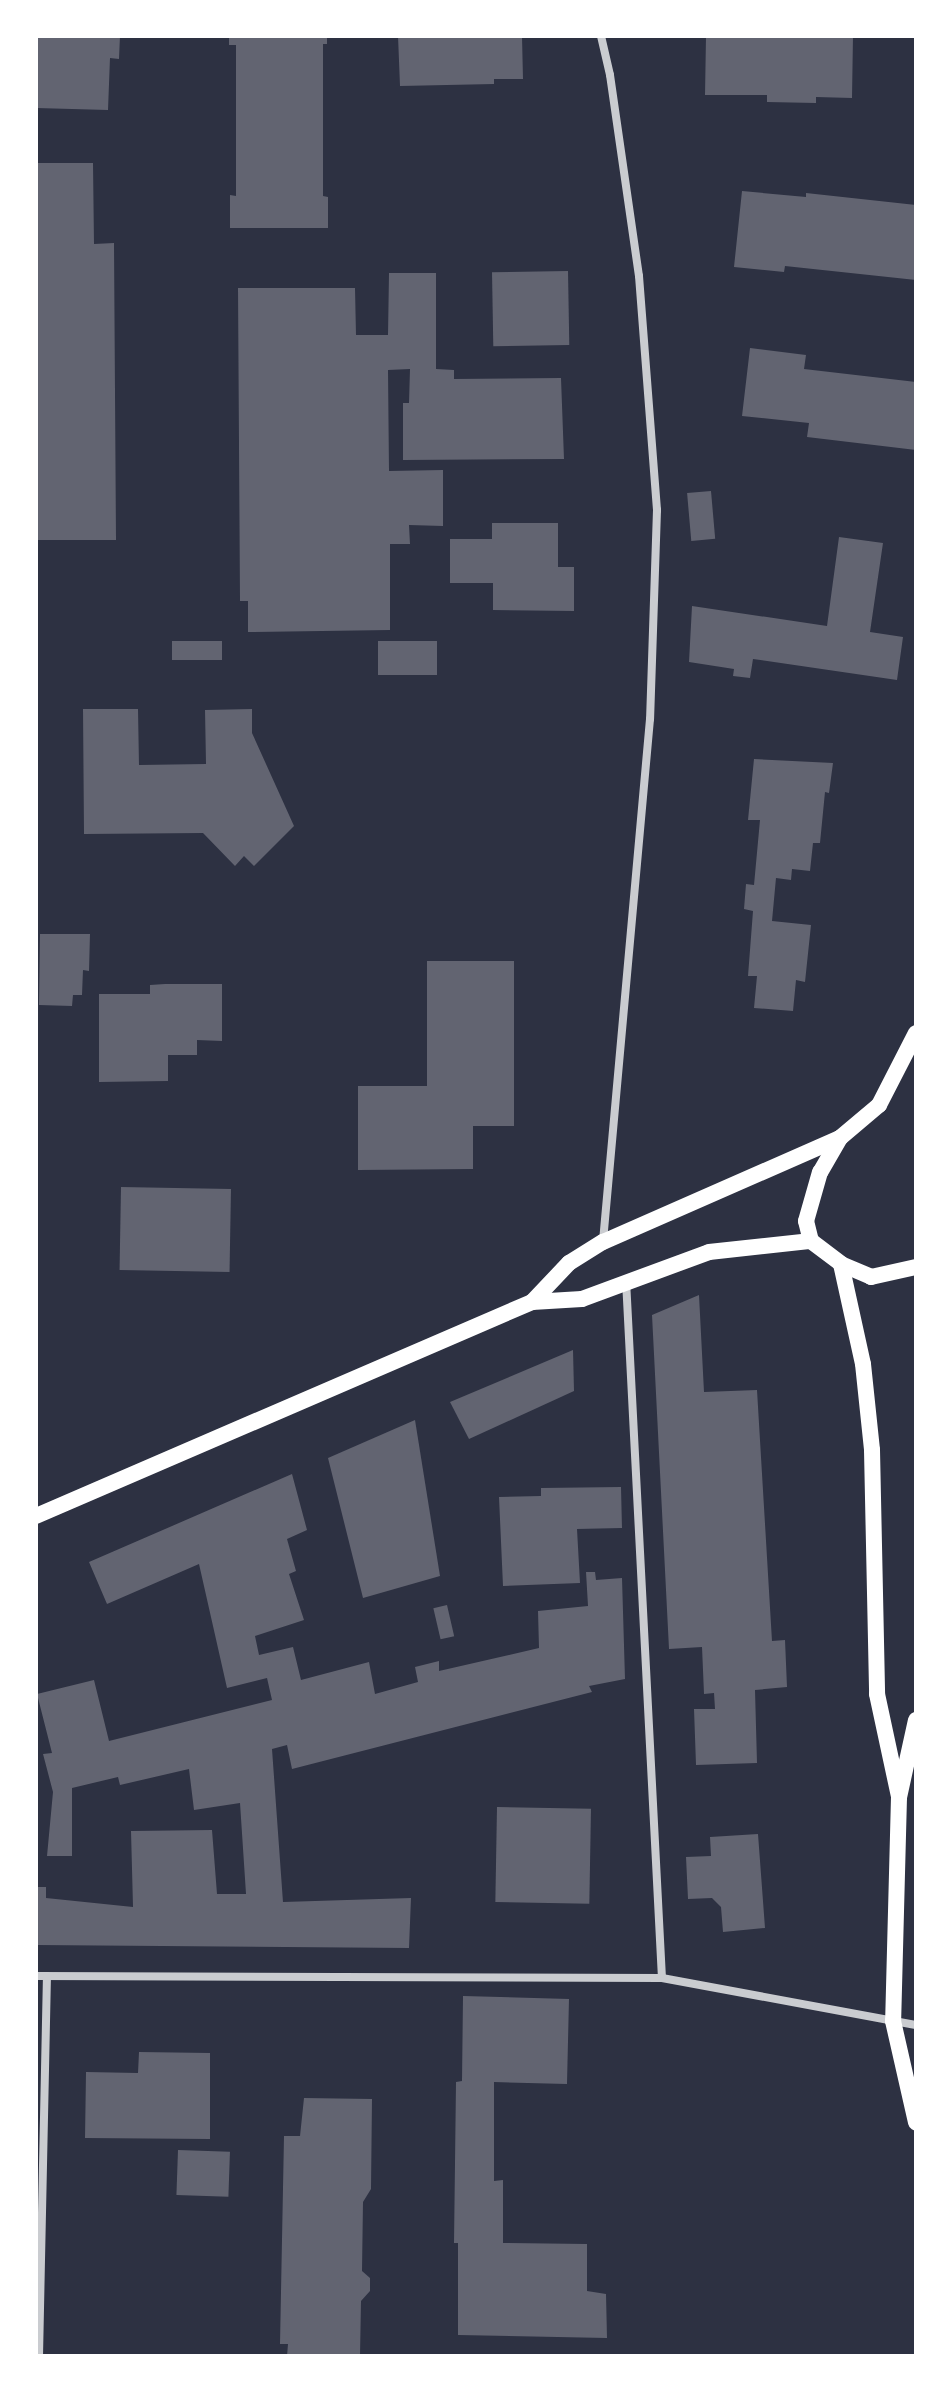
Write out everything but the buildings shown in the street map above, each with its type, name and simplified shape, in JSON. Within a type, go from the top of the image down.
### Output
[{"type":"main road","points":[[532,1302],[569,1263],[603,1242],[840,1138],[879,1105],[916,1033]]},
{"type":"main road","points":[[840,1138],[811,1196],[806,1221],[811,1241],[841,1264],[871,1277],[916,1267]]},
{"type":"main road","points":[[36,1516],[532,1302],[582,1299],[626,1280],[709,1252],[811,1241]]},
{"type":"main road","points":[[841,1264],[865,1378],[872,1450],[877,1694],[899,1797]]},
{"type":"main road","points":[[916,1720],[899,1797],[893,2021],[916,2122]]},
{"type":"street","points":[[601,36],[610,75],[639,276],[657,510],[650,719],[603,1242]]},
{"type":"street","points":[[626,1280],[662,1978]]},
{"type":"street","points":[[36,1976],[662,1978],[916,2025]]},
{"type":"street","points":[[39,2356],[47,1976]]}]
